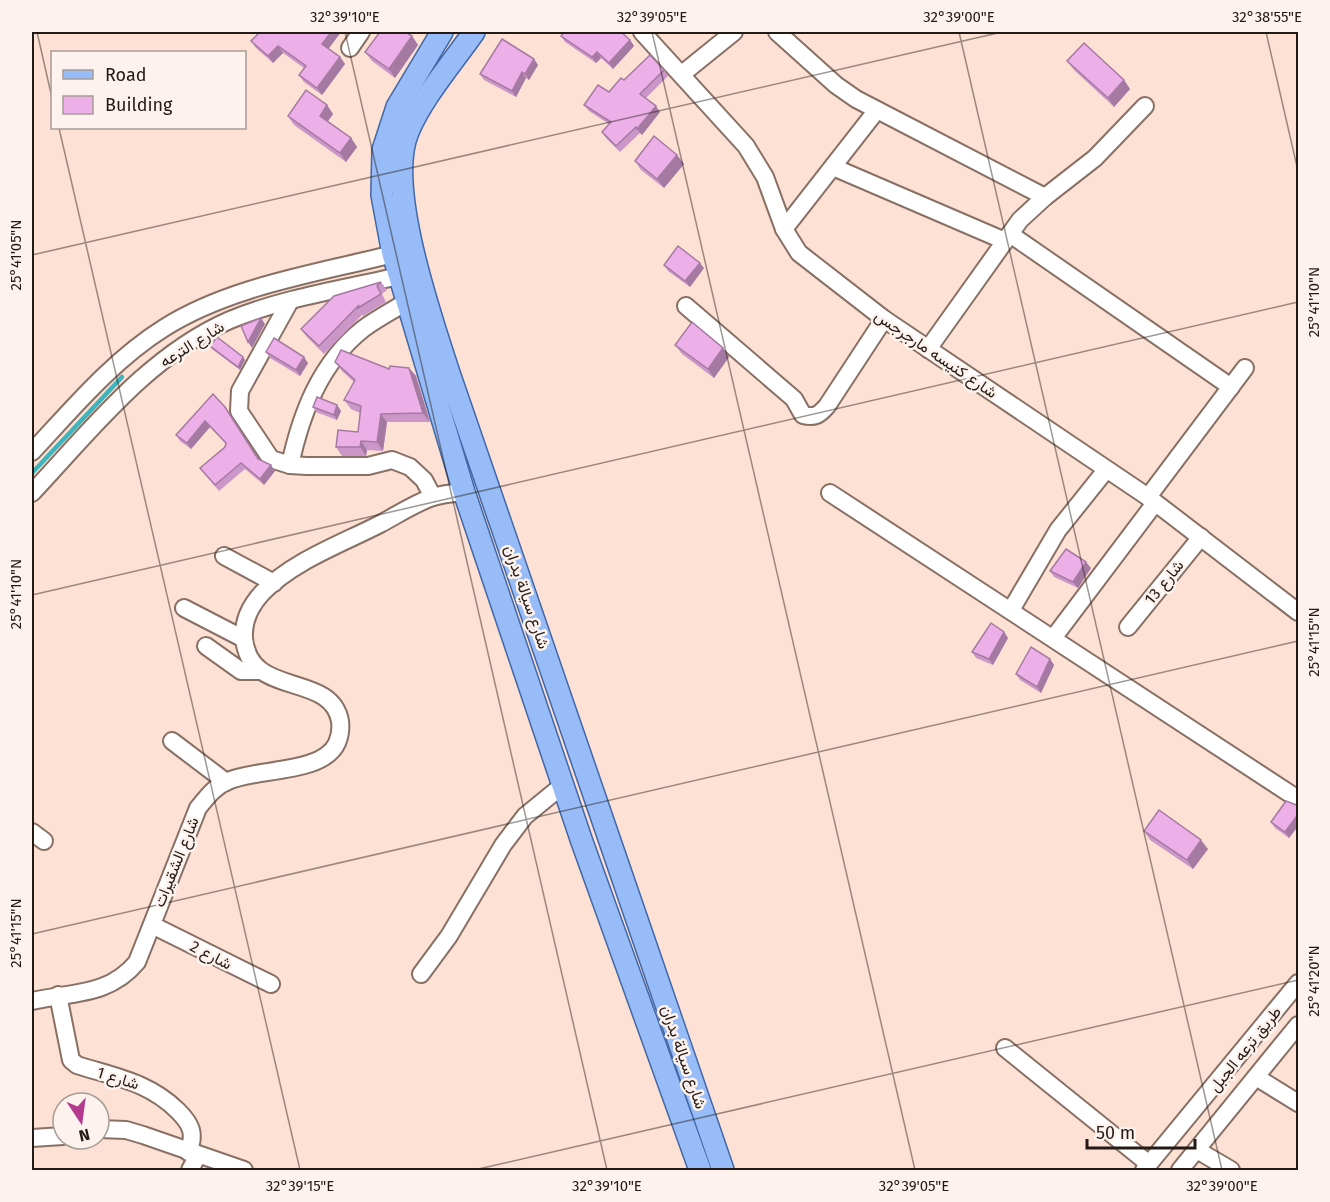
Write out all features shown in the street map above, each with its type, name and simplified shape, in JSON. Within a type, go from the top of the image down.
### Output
[{"type":"main road","name":"شارع سيالة بدران","points":[[442,32],[397,107],[383,150],[382,195],[393,254],[464,492],[582,842],[700,1170]]},
{"type":"main road","name":"شارع سيالة بدران","points":[[474,32],[408,131],[402,151],[400,171],[403,192],[435,329],[723,1170]]},
{"type":"main road","points":[[582,842],[604,826]]},
{"type":"street","points":[[350,48],[361,32]]},
{"type":"street","name":"شارع كنيسه مارجرجس","points":[[642,32],[682,74],[756,161],[773,194],[784,229],[799,253],[884,319],[1151,500],[1299,612]]},
{"type":"street","points":[[682,74],[734,32]]},
{"type":"street","points":[[777,32],[836,85],[877,110],[1045,197]]},
{"type":"street","points":[[928,349],[1008,238],[1045,197],[1095,158],[1145,106]]},
{"type":"street","points":[[784,229],[877,110]]},
{"type":"street","points":[[833,167],[1008,238],[1231,387]]},
{"type":"street","name":"شارع الترعه","points":[[32,452],[111,370],[137,347],[195,311],[226,297],[393,254]]},
{"type":"street","name":"شارع الترعه","points":[[32,493],[128,392],[176,351],[230,320],[290,301],[399,276]]},
{"type":"street","points":[[290,301],[240,391],[239,411],[271,459],[290,465],[368,466],[392,459],[410,467],[417,473],[434,497]]},
{"type":"street","points":[[290,465],[298,427],[324,374],[362,329],[406,302]]},
{"type":"street","points":[[686,306],[794,399],[803,415],[813,417],[820,414],[827,406],[884,319]]},
{"type":"street","points":[[1054,637],[1245,368]]},
{"type":"street","points":[[1011,610],[1053,538],[1106,470]]},
{"type":"street","points":[[260,671],[249,656],[244,639],[245,622],[251,607],[274,583],[305,562],[434,497],[464,492]]},
{"type":"street","points":[[830,493],[1054,637],[1299,799]]},
{"type":"street","name":"شارع 13","points":[[1128,627],[1201,537]]},
{"type":"street","points":[[224,556],[274,583]]},
{"type":"street","points":[[184,608],[244,639]]},
{"type":"street","name":"شارع الشقيرات","points":[[32,1001],[111,986],[126,976],[137,962],[198,808],[210,793],[226,782],[241,776],[311,764],[326,757],[337,745],[341,729],[338,713],[329,699],[315,692],[276,680],[260,671],[241,671],[206,646]]},
{"type":"street","points":[[172,741],[226,782]]},
{"type":"street","points":[[421,974],[449,936],[503,845],[525,816],[563,785]]},
{"type":"street","name":"شارع 2","points":[[152,925],[271,984]]},
{"type":"street","name":"طريق ترعه الجبل","points":[[1147,1167],[1299,983]]},
{"type":"street","name":"شارع 1","points":[[58,995],[71,1060],[77,1065],[134,1080],[166,1099],[189,1122],[193,1154]]},
{"type":"street","name":"طريق ترعه الجبل","points":[[1180,1170],[1299,1025]]},
{"type":"street","points":[[1005,1048],[1147,1167]]},
{"type":"street","points":[[1242,1052],[1260,1072],[1299,1103]]},
{"type":"street","points":[[111,1129],[126,1130],[244,1170]]},
{"type":"street","points":[[32,1138],[51,1137]]},
{"type":"street","points":[[1197,1150],[1231,1170]]},
{"type":"street","points":[[189,1170],[193,1154]]},
{"type":"building","points":[[260,32],[331,32],[322,44],[340,57],[317,88],[299,75],[306,66],[278,46],[268,56],[251,41]]},
{"type":"building","points":[[380,32],[405,32],[412,36],[389,69],[365,52]]},
{"type":"building","points":[[564,32],[621,32],[630,40],[609,63],[597,52],[592,57],[561,36]]},
{"type":"building","points":[[502,39],[534,59],[525,74],[522,72],[512,91],[480,74]]},
{"type":"building","points":[[1084,43],[1124,80],[1108,98],[1067,61]]},
{"type":"building","points":[[650,55],[664,70],[640,94],[656,106],[637,129],[636,127],[616,146],[602,132],[611,122],[584,105],[598,85],[609,92],[621,78],[624,80]]},
{"type":"building","points":[[306,90],[327,105],[320,116],[351,138],[340,153],[288,116]]},
{"type":"building","points":[[654,136],[677,155],[657,179],[635,161]]},
{"type":"building","points":[[678,246],[700,263],[685,281],[664,265]]},
{"type":"building","points":[[381,282],[377,286],[381,294],[358,308],[359,305],[319,346],[301,329],[334,296]]},
{"type":"building","points":[[261,318],[248,342],[241,326]]},
{"type":"building","points":[[692,322],[723,348],[708,369],[675,345]]},
{"type":"building","points":[[217,337],[243,357],[238,367],[210,346]]},
{"type":"building","points":[[274,338],[304,357],[296,370],[266,352]]},
{"type":"building","points":[[341,350],[389,369],[390,366],[409,368],[423,413],[381,414],[377,442],[361,441],[360,447],[336,447],[338,430],[358,432],[361,406],[344,400],[355,380],[335,362]]},
{"type":"building","points":[[213,394],[225,407],[258,459],[271,465],[260,479],[241,463],[215,485],[200,468],[225,447],[226,443],[205,421],[187,443],[176,435]]},
{"type":"building","points":[[317,397],[337,405],[334,415],[313,407]]},
{"type":"building","points":[[1066,549],[1086,562],[1073,582],[1050,571]]},
{"type":"building","points":[[991,623],[1004,632],[989,659],[972,652]]},
{"type":"building","points":[[1031,647],[1050,659],[1037,687],[1016,674]]},
{"type":"building","points":[[1286,801],[1299,806],[1299,813],[1285,832],[1271,822]]},
{"type":"building","points":[[1159,810],[1201,840],[1187,860],[1144,831]]},
{"type":"waterway","points":[[32,473],[122,377]]}]
